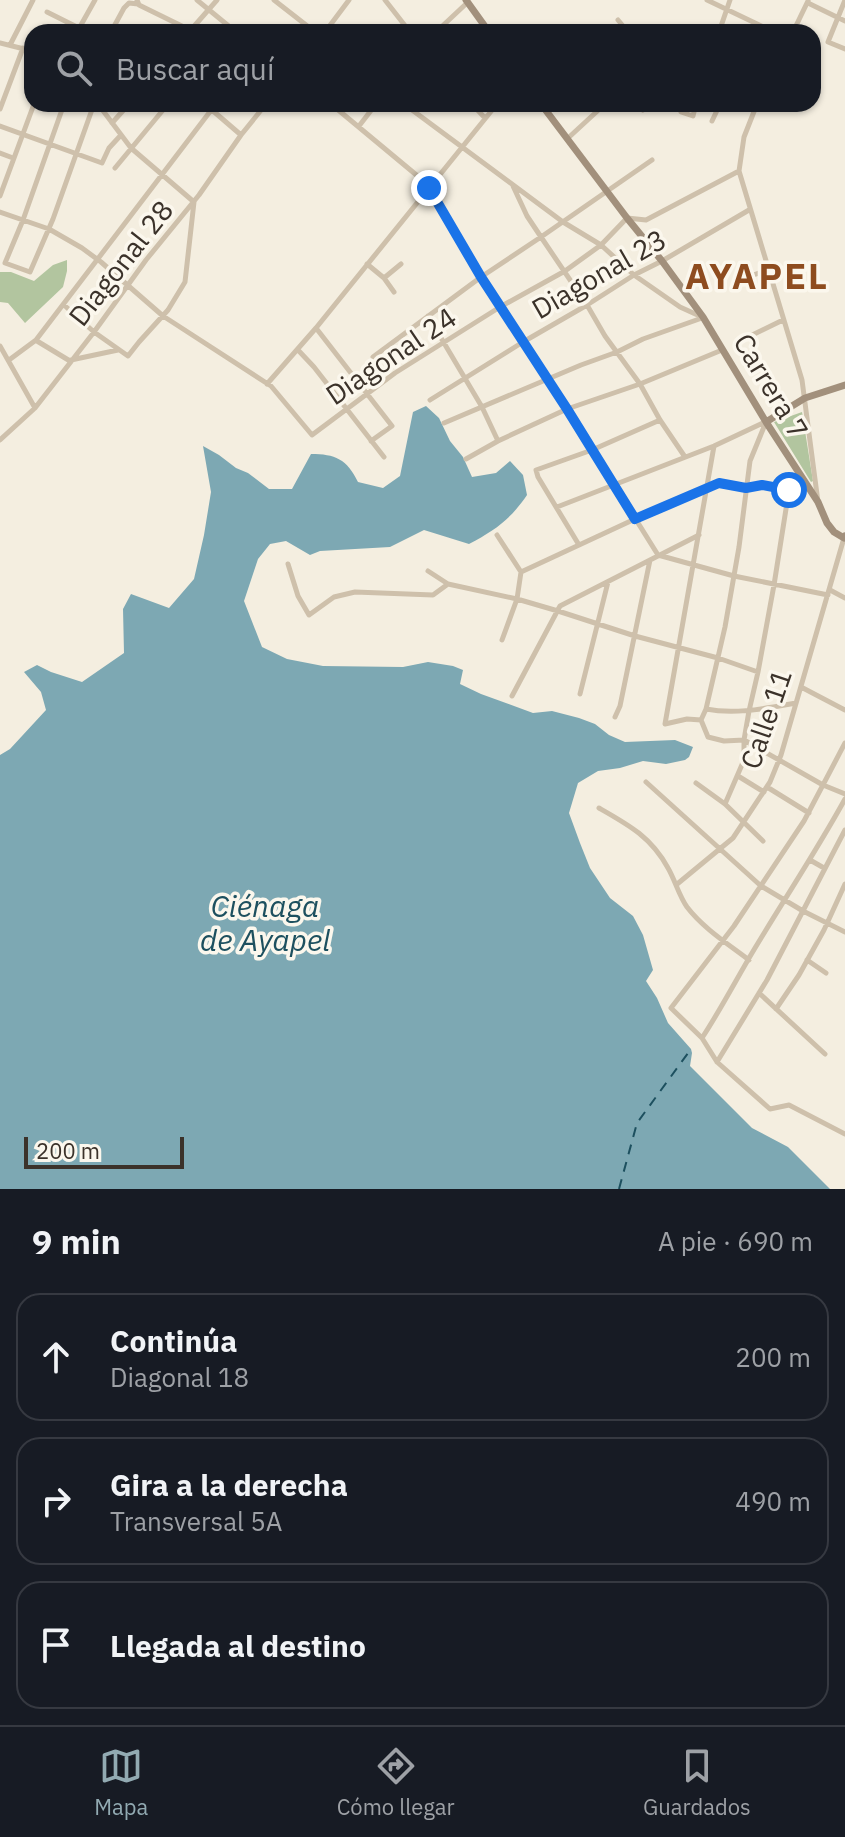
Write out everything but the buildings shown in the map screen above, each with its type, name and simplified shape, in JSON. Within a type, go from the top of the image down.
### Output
[{"type":"main road","points":[[467,1],[483,24]]},
{"type":"main road","name":"Carrera 7","points":[[547,112],[703,317],[818,502],[823,517],[834,532],[845,538]]},
{"type":"main road","points":[[766,422],[805,398],[845,385]]},
{"type":"street","points":[[10,45],[33,0]]},
{"type":"street","points":[[81,24],[95,0]]},
{"type":"street","points":[[125,0],[138,2],[177,24]]},
{"type":"street","points":[[197,0],[226,24]]},
{"type":"street","points":[[196,24],[217,0]]},
{"type":"street","points":[[274,0],[305,24]]},
{"type":"street","points":[[331,24],[349,0]]},
{"type":"street","points":[[385,0],[404,24]]},
{"type":"street","points":[[707,0],[756,24]]},
{"type":"street","points":[[722,24],[730,0]]},
{"type":"street","points":[[845,0],[828,42],[845,49]]},
{"type":"street","points":[[444,24],[467,1]]},
{"type":"street","points":[[797,24],[808,1],[845,21]]},
{"type":"street","points":[[115,24],[129,3],[138,2]]},
{"type":"street","points":[[47,12],[68,24]]},
{"type":"street","points":[[618,20],[621,24]]},
{"type":"street","points":[[0,43],[23,48],[0,109]]},
{"type":"street","points":[[0,196],[31,112]]},
{"type":"street","points":[[61,112],[5,263],[30,272],[93,112]]},
{"type":"street","points":[[64,305],[94,332],[128,356],[168,310],[185,282],[194,202],[131,148],[103,112]]},
{"type":"street","points":[[112,123],[122,112]]},
{"type":"street","points":[[115,168],[161,112]]},
{"type":"street","points":[[9,360],[36,340],[210,112]]},
{"type":"street","points":[[215,112],[241,135]]},
{"type":"street","name":"Diagonal 28","points":[[0,440],[35,408],[260,112]]},
{"type":"street","points":[[341,112],[429,188],[481,277],[658,555],[734,576],[829,592],[845,598]]},
{"type":"street","points":[[359,126],[370,112]]},
{"type":"street","points":[[415,112],[563,222],[601,245],[634,275],[680,307],[703,317]]},
{"type":"street","points":[[479,112],[485,118]]},
{"type":"street","points":[[0,212],[49,229],[82,248],[163,316],[267,384],[298,350],[490,112]]},
{"type":"street","points":[[567,139],[596,112]]},
{"type":"street","points":[[681,112],[693,116],[694,112]]},
{"type":"street","points":[[712,121],[716,112]]},
{"type":"street","points":[[754,112],[744,137],[739,171],[802,380],[818,502]]},
{"type":"street","points":[[0,126],[102,163],[109,148],[121,135]]},
{"type":"street","points":[[0,153],[13,158]]},
{"type":"street","points":[[373,357],[481,277],[652,160]]},
{"type":"street","points":[[627,218],[646,220],[739,171]]},
{"type":"street","points":[[512,185],[527,216],[685,457]]},
{"type":"street","name":"Diagonal 23","points":[[430,400],[634,275],[749,210]]},
{"type":"street","name":"Diagonal 24","points":[[267,384],[312,435],[395,373],[500,307],[565,271],[601,245],[627,218]]},
{"type":"street","points":[[367,264],[384,278],[394,292]]},
{"type":"street","points":[[384,278],[401,264]]},
{"type":"street","points":[[740,280],[767,270]]},
{"type":"street","points":[[428,316],[482,407],[498,441]]},
{"type":"street","points":[[444,423],[703,317]]},
{"type":"street","points":[[742,340],[783,320]]},
{"type":"street","points":[[316,328],[392,426],[371,441]]},
{"type":"street","points":[[36,340],[70,361],[118,350]]},
{"type":"street","points":[[0,346],[35,408]]},
{"type":"street","points":[[466,459],[567,409],[640,384],[724,349]]},
{"type":"street","points":[[298,350],[384,457]]},
{"type":"street","points":[[579,545],[536,470],[660,420]]},
{"type":"street","points":[[557,507],[714,446],[766,422]]},
{"type":"street","points":[[702,1038],[845,797],[744,740],[724,741],[708,737],[701,720],[725,627],[750,461],[766,422]]},
{"type":"street","points":[[701,720],[687,719],[665,724],[714,446]]},
{"type":"street","points":[[725,804],[744,760],[744,740],[789,490],[799,473]]},
{"type":"street","points":[[521,572],[719,483],[789,490]]},
{"type":"street","points":[[512,696],[560,606],[700,534]]},
{"type":"street","points":[[497,535],[521,572],[517,599],[502,640]]},
{"type":"street","name":"Calle 11","points":[[676,885],[733,838],[766,790],[779,761],[845,538]]},
{"type":"street","points":[[615,717],[620,706],[651,559]]},
{"type":"street","points":[[288,564],[298,596],[309,615],[334,597],[355,592],[433,595],[448,584]]},
{"type":"street","points":[[428,571],[448,584],[517,599],[758,672]]},
{"type":"street","points":[[580,694],[608,581]]},
{"type":"street","points":[[801,687],[845,710]]},
{"type":"street","points":[[706,709],[749,711],[796,703]]},
{"type":"street","points":[[845,743],[809,813],[724,940],[671,1008],[702,1038],[717,1062],[770,1109],[789,1105],[845,1134]]},
{"type":"street","points":[[737,775],[809,813]]},
{"type":"street","points":[[646,782],[761,886],[845,932]]},
{"type":"street","points":[[696,783],[725,804],[763,841]]},
{"type":"street","points":[[599,808],[634,828],[654,846],[686,906],[749,960]]},
{"type":"street","points":[[717,1062],[759,993],[845,830]]},
{"type":"street","points":[[810,860],[824,868]]},
{"type":"street","points":[[776,1009],[828,923],[845,884]]},
{"type":"street","points":[[807,960],[826,973]]},
{"type":"street","points":[[759,993],[825,1054]]},
{"type":"green space","points":[[67,260],[63,287],[25,323],[8,303],[0,302],[0,272],[11,272],[34,281],[53,265]]},
{"type":"green space","points":[[802,412],[813,481],[811,482],[774,422]]},
{"type":"water","name":"Ciénaga de Ayapel","points":[[426,406],[439,418],[472,477],[496,473],[510,461],[523,475],[527,495],[501,524],[469,544],[424,530],[390,547],[320,551],[310,555],[286,541],[270,544],[258,559],[244,601],[262,647],[287,659],[323,666],[403,667],[428,662],[453,666],[463,670],[460,684],[533,713],[552,711],[579,718],[625,742],[675,740],[693,747],[685,760],[666,764],[643,761],[598,771],[578,783],[569,813],[590,868],[610,898],[633,916],[643,935],[653,970],[646,981],[668,1023],[691,1049],[690,1066],[752,1128],[788,1147],[830,1189],[0,1189],[0,755],[10,749],[46,710],[41,692],[24,672],[37,665],[82,682],[124,653],[123,609],[131,594],[169,608],[194,579],[211,492],[203,446],[269,489],[292,489],[311,454],[339,459],[358,482],[383,488],[400,476],[413,412]]},
{"type":"ferry route","points":[[619,1189],[637,1123],[691,1049]]},
{"type":"district","name":"AYAPEL","points":[[757,276]]},
{"type":"route","points":[[429,188],[481,277],[635,519],[719,483],[789,490]]}]
